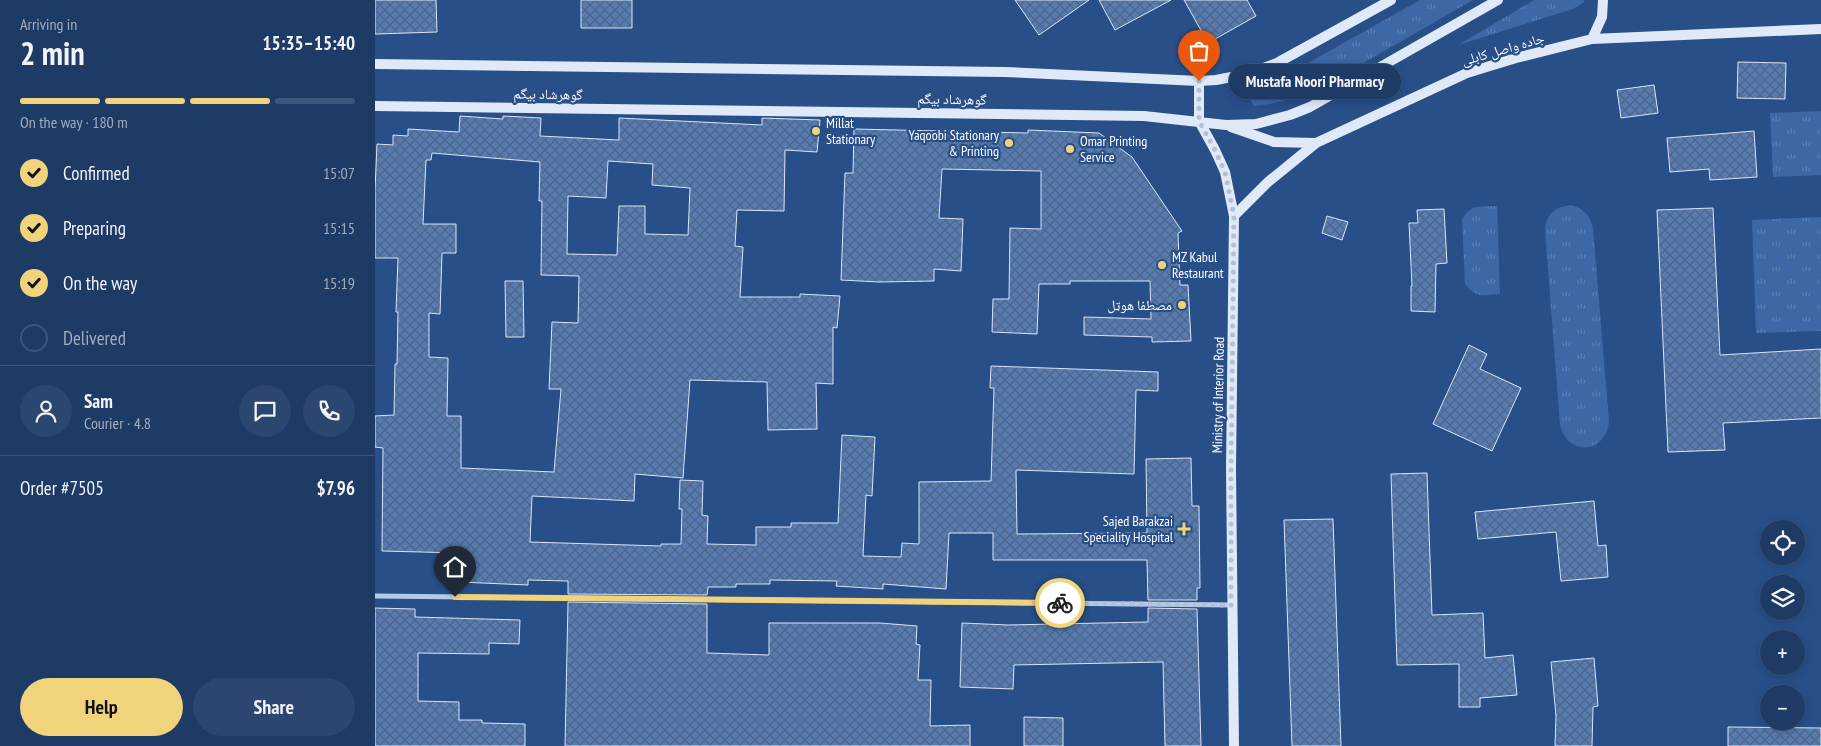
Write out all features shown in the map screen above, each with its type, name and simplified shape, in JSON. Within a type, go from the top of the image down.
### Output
[{"type":"main road","name":"گوهرشاد بیگم","points":[[375,64],[1005,72],[1199,81],[1216,80],[1247,74],[1277,63],[1391,0]]},
{"type":"main road","name":"گوهرشاد بیگم","points":[[375,106],[1144,116],[1221,124],[1256,124],[1290,115],[1310,107],[1498,0]]},
{"type":"main road","points":[[1592,39],[1602,17],[1603,0]]},
{"type":"main road","name":"جاده واصل کابلی","points":[[1234,216],[1268,182],[1316,144],[1467,73],[1592,39],[1821,29]]},
{"type":"main road","name":"Ministry of Interior Road","points":[[1199,81],[1199,121],[1225,172],[1234,216],[1231,469],[1234,746]]},
{"type":"main road","points":[[1221,124],[1274,142],[1316,144]]},
{"type":"street","points":[[375,596],[1231,605]]},
{"type":"green space","points":[[1420,0],[1473,0],[1320,88],[1287,100],[1263,105],[1254,106],[1248,97],[1251,90],[1301,67]]},
{"type":"green space","points":[[1534,0],[1584,0],[1584,2],[1573,9],[1458,45]]},
{"type":"green space","points":[[1821,111],[1821,175],[1773,177],[1770,113]]},
{"type":"green space","points":[[1571,205],[1586,213],[1593,228],[1609,421],[1606,432],[1601,440],[1594,445],[1586,447],[1571,443],[1564,435],[1560,425],[1545,231],[1547,220],[1552,212]]},
{"type":"green space","points":[[1497,206],[1500,294],[1480,295],[1472,292],[1465,283],[1462,220],[1473,208]]},
{"type":"green space","points":[[1821,217],[1821,331],[1756,333],[1752,220]]},
{"type":"building","points":[[375,0],[436,0],[437,32],[375,34]]},
{"type":"building","points":[[581,0],[632,0],[632,28],[581,28]]},
{"type":"building","points":[[1015,0],[1089,0],[1039,35]]},
{"type":"building","points":[[1099,0],[1171,0],[1115,30]]},
{"type":"building","points":[[1184,0],[1247,0],[1256,16],[1208,43]]},
{"type":"building","points":[[1738,62],[1786,63],[1785,99],[1737,98]]},
{"type":"building","points":[[1654,85],[1658,113],[1621,118],[1617,90]]},
{"type":"building","points":[[460,116],[503,119],[503,116],[541,118],[540,136],[619,140],[619,118],[762,125],[762,118],[820,120],[817,152],[785,150],[784,211],[737,210],[735,246],[743,247],[740,297],[800,297],[800,294],[840,296],[837,328],[833,327],[833,384],[816,383],[817,429],[768,430],[767,382],[690,380],[683,478],[635,474],[634,501],[532,496],[530,542],[661,546],[661,544],[681,544],[682,509],[679,509],[680,480],[703,481],[702,515],[708,516],[707,544],[756,545],[756,527],[791,527],[791,523],[838,523],[842,435],[875,437],[872,496],[866,495],[863,556],[901,557],[902,543],[919,544],[919,482],[991,481],[994,388],[990,388],[991,366],[1158,372],[1158,391],[1136,390],[1134,474],[1016,470],[1017,534],[1147,533],[1146,459],[1191,458],[1192,506],[1199,506],[1200,588],[1197,588],[1197,600],[1148,600],[1147,560],[993,560],[993,533],[949,533],[946,589],[883,584],[883,589],[836,586],[837,581],[770,580],[770,584],[736,584],[736,587],[708,587],[707,595],[568,594],[568,581],[528,580],[528,585],[459,582],[460,553],[382,551],[383,448],[375,447],[375,416],[394,415],[395,364],[397,364],[398,258],[375,258],[377,144],[393,145],[393,135],[408,136],[408,129],[459,132]],"holes":[[[432,153],[540,162],[539,201],[542,201],[541,275],[579,276],[578,323],[552,322],[549,389],[561,389],[554,472],[461,468],[461,416],[447,416],[448,358],[429,357],[429,313],[440,314],[442,253],[456,253],[456,224],[423,224],[426,160],[431,160]],[[608,161],[653,164],[652,185],[690,188],[688,235],[645,234],[645,206],[619,206],[617,255],[567,254],[568,196],[606,198]]]},
{"type":"building","points":[[854,129],[1028,133],[1028,130],[1099,133],[1132,157],[1182,231],[1178,233],[1180,285],[1188,285],[1191,341],[1152,342],[1152,337],[1084,335],[1084,317],[1151,319],[1150,281],[1070,281],[1070,284],[1039,284],[1037,334],[992,332],[993,299],[1009,299],[1010,228],[1041,229],[1041,171],[942,169],[939,218],[963,219],[961,271],[934,269],[934,281],[879,282],[841,280],[845,173],[853,173]]},
{"type":"building","points":[[1754,131],[1757,177],[1710,180],[1709,169],[1670,172],[1667,138]]},
{"type":"building","points":[[1713,208],[1720,355],[1821,349],[1821,418],[1723,423],[1725,450],[1668,452],[1657,210]]},
{"type":"building","points":[[1444,209],[1447,263],[1436,264],[1435,312],[1411,311],[1412,286],[1409,223],[1418,223],[1417,210]]},
{"type":"building","points":[[1327,216],[1348,222],[1342,240],[1322,233]]},
{"type":"building","points":[[505,281],[523,281],[524,337],[506,337]]},
{"type":"building","points":[[1469,345],[1487,354],[1480,369],[1521,388],[1492,451],[1433,424]]},
{"type":"building","points":[[1427,473],[1432,615],[1483,613],[1485,658],[1513,655],[1517,695],[1480,698],[1480,707],[1459,707],[1459,664],[1397,665],[1391,474]]},
{"type":"building","points":[[1594,501],[1598,546],[1606,545],[1608,577],[1561,581],[1556,532],[1478,539],[1475,512]]},
{"type":"building","points":[[1333,519],[1341,746],[1292,746],[1284,520]]},
{"type":"building","points":[[568,602],[707,604],[707,653],[769,655],[769,623],[880,623],[917,626],[916,644],[920,645],[918,680],[931,680],[930,726],[970,725],[970,746],[565,746]]},
{"type":"building","points":[[375,608],[415,609],[415,617],[520,620],[519,644],[489,643],[489,654],[418,653],[418,701],[459,702],[459,720],[482,720],[482,723],[525,724],[525,746],[375,746]]},
{"type":"building","points":[[1148,608],[1197,609],[1201,746],[1165,746],[1163,662],[1014,665],[1013,689],[960,687],[962,623],[1008,625],[1148,622]]},
{"type":"building","points":[[1594,658],[1598,706],[1593,707],[1592,746],[1555,746],[1556,716],[1551,662]]},
{"type":"building","points":[[1024,717],[1063,718],[1063,746],[1024,746]]},
{"type":"building","points":[[1728,727],[1760,727],[1760,730],[1821,728],[1821,746],[1728,746]]},
{"type":"way so far","points":[[1060,603],[1231,605],[1234,216],[1225,172],[1199,121],[1199,81]]},
{"type":"place","name":"Mustafa Noori Pharmacy","points":[[1199,81]]},
{"type":"place","name":"Millat Stationary","points":[[816,131]]},
{"type":"place","name":"Yaqoobi Stationary & Printing","points":[[1009,143]]},
{"type":"place","name":"Omar Printing Service","points":[[1070,149]]},
{"type":"place","name":"MZ Kabul Restaurant","points":[[1162,265]]},
{"type":"place","name":"مصطفا هوټل","points":[[1182,305]]},
{"type":"place","name":"Sajed Barakzai Speciality Hospital","points":[[1184,529]]},
{"type":"route","points":[[455,597],[1060,603]]}]
